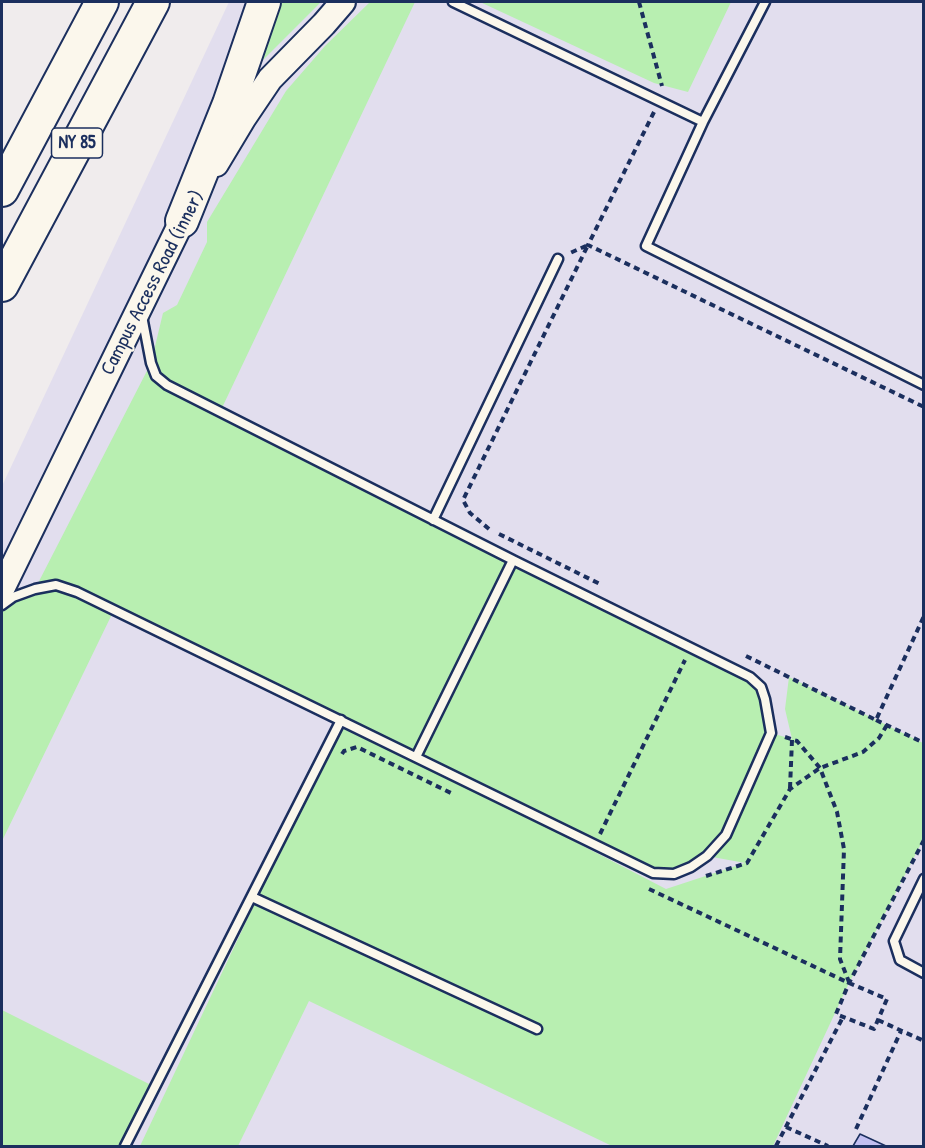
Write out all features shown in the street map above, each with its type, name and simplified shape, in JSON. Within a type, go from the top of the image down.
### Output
[{"type":"highway","name":"NY 85","points":[[2,190],[102,2]]},
{"type":"highway","name":"NY 85","points":[[2,285],[153,2]]},
{"type":"highway","points":[[182,221],[229,104],[264,2]]},
{"type":"street","name":"Campus Access Road (inner)","points":[[2,589],[182,221],[243,119],[270,79],[343,2]]},
{"type":"lane","points":[[453,2],[703,122]]},
{"type":"lane","points":[[765,2],[703,122],[646,246],[924,385]]},
{"type":"lane","points":[[433,520],[558,259]]},
{"type":"lane","points":[[2,605],[13,597],[56,585],[77,592],[653,873],[674,874],[691,867],[707,856],[726,835],[771,733],[769,715],[761,687],[750,677],[167,386],[156,376],[151,363],[140,306]]},
{"type":"lane","points":[[416,757],[513,560]]},
{"type":"lane","points":[[125,1146],[341,720]]},
{"type":"lane","points":[[924,879],[894,941],[900,960],[924,973]]},
{"type":"lane","points":[[252,897],[537,1029]]},
{"type":"path","points":[[603,586],[486,528],[470,513],[463,500],[664,91],[639,2]]},
{"type":"path","points":[[558,259],[588,245]]},
{"type":"path","points":[[588,245],[924,406]]},
{"type":"path","points":[[876,720],[924,743]]},
{"type":"path","points":[[701,877],[747,863],[790,789],[820,768],[863,752],[879,738],[887,725]]},
{"type":"path","points":[[771,733],[797,741],[820,768],[837,812],[844,849],[840,959],[849,983],[886,999],[874,1029],[836,1014],[849,983],[924,840]]},
{"type":"path","points":[[790,789],[792,740]]},
{"type":"path","points":[[337,758],[344,752],[357,747],[452,794]]},
{"type":"path","points":[[656,892],[668,888]]},
{"type":"path","points":[[776,1146],[843,1017]]},
{"type":"path","points":[[878,1020],[924,1041]]},
{"type":"path","points":[[856,1129],[902,1031]]},
{"type":"path","points":[[786,1126],[828,1146]]},
{"type":"shaded area","points":[[229,2],[923,2],[923,1146],[2,1146],[2,486]]},
{"type":"green space","points":[[274,2],[321,2],[263,60],[256,58]]},
{"type":"green space","points":[[370,2],[415,2],[220,412],[761,687],[771,733],[792,739],[785,709],[789,677],[923,743],[923,840],[849,983],[773,1146],[612,1146],[309,1001],[238,1146],[140,1146],[341,721],[114,610],[2,841],[2,605],[35,589],[151,363],[163,313],[177,305],[207,242],[207,222],[286,91],[325,46]],"holes":[[[377,739],[653,873],[691,867],[707,856],[745,863],[666,889]]]},
{"type":"green space","points":[[480,2],[731,2],[688,92],[654,83]]},
{"type":"green space","points":[[2,1010],[155,1087],[125,1146],[2,1146]]},
{"type":"building","points":[[860,1134],[886,1146],[853,1146]]}]
